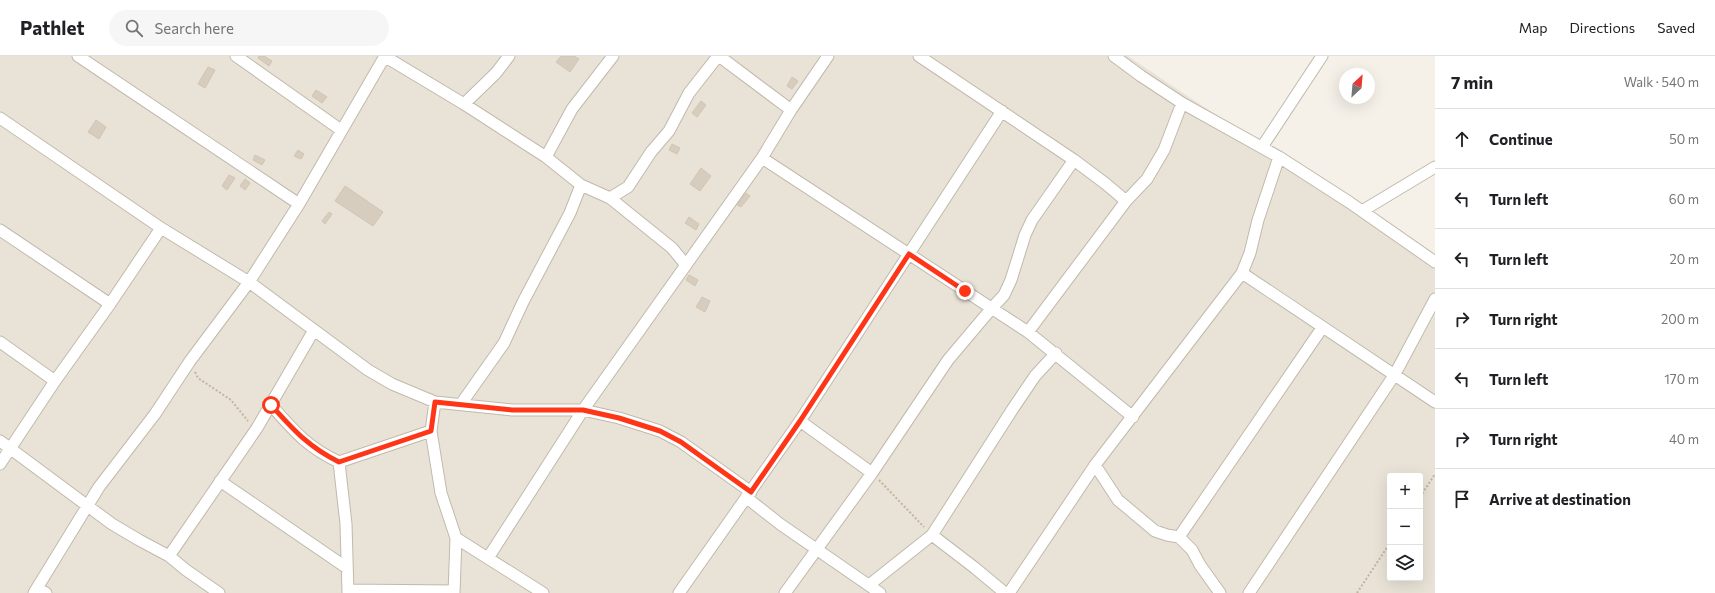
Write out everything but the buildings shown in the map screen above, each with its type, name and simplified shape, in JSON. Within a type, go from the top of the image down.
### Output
[{"type":"street","points":[[78,56],[298,204]]},
{"type":"street","points":[[236,56],[341,130]]},
{"type":"street","points":[[39,591],[100,487],[155,414],[190,361],[249,282],[298,204],[384,56],[464,104],[546,157],[581,185],[610,198],[672,248],[686,265]]},
{"type":"street","points":[[464,104],[496,73],[508,56]]},
{"type":"street","points":[[546,157],[572,109],[613,56]]},
{"type":"street","points":[[610,198],[628,187],[651,152],[669,131],[689,93],[719,56],[791,110]]},
{"type":"street","points":[[488,558],[583,410],[762,158],[791,110],[828,56]]},
{"type":"street","points":[[919,56],[1074,160],[1126,201]]},
{"type":"street","points":[[1114,56],[1182,103],[1279,157],[1362,211],[1435,262]]},
{"type":"street","points":[[1262,147],[1322,56]]},
{"type":"street","points":[[1028,332],[1126,201],[1147,179],[1164,150],[1182,103]]},
{"type":"street","points":[[679,593],[800,421],[1002,111]]},
{"type":"street","points":[[0,118],[161,228],[249,282],[368,370],[392,384],[435,402],[512,410],[583,410],[619,418],[660,431],[681,442],[749,495],[780,524],[880,593]]},
{"type":"street","points":[[1009,593],[1095,465],[1242,274],[1250,253],[1258,220],[1279,157]]},
{"type":"street","points":[[762,158],[990,309],[1028,332],[1056,353],[1133,417]]},
{"type":"street","points":[[786,593],[872,473],[948,360],[990,309],[1004,295],[1012,280],[1025,235],[1032,220],[1074,160]]},
{"type":"street","points":[[1362,211],[1435,167]]},
{"type":"street","points":[[461,404],[504,343],[523,302],[570,213],[581,185]]},
{"type":"street","points":[[0,464],[55,381],[110,304],[161,228]]},
{"type":"street","points":[[0,230],[110,304]]},
{"type":"street","points":[[1242,274],[1322,328],[1395,374],[1435,402]]},
{"type":"street","points":[[1250,593],[1395,374],[1435,299]]},
{"type":"street","points":[[1178,537],[1322,328]]},
{"type":"street","points":[[169,556],[257,428],[314,330]]},
{"type":"street","points":[[0,342],[55,381]]},
{"type":"street","points":[[869,585],[932,535],[1035,376],[1056,353]]},
{"type":"street","points":[[339,462],[346,524],[348,592],[454,592],[456,538],[441,493],[431,431],[435,402]]},
{"type":"street","points":[[271,405],[298,435],[320,453],[339,462],[431,431]]},
{"type":"street","points":[[800,421],[872,473]]},
{"type":"street","points":[[0,441],[125,532],[169,556],[186,570],[220,593]]},
{"type":"street","points":[[1095,465],[1118,500],[1156,531],[1178,537],[1192,550],[1200,566],[1220,593]]},
{"type":"street","points":[[220,481],[348,568]]},
{"type":"street","points":[[932,535],[1005,593]]},
{"type":"street","points":[[456,538],[543,593]]},
{"type":"street","points":[[525,581],[530,593]]},
{"type":"path","points":[[190,361],[198,378],[230,400],[244,418],[257,428]]},
{"type":"path","points":[[872,473],[932,535]]},
{"type":"path","points":[[1423,492],[1435,474]]},
{"type":"path","points":[[1357,593],[1389,545]]},
{"type":"shaded area","points":[[0,56],[1128,56],[1435,262],[1435,593],[0,593]]},
{"type":"route","points":[[271,405],[298,435],[320,453],[339,462],[431,431],[435,402],[512,410],[583,410],[619,418],[660,431],[681,442],[751,492],[800,421],[909,254],[965,291]]}]
